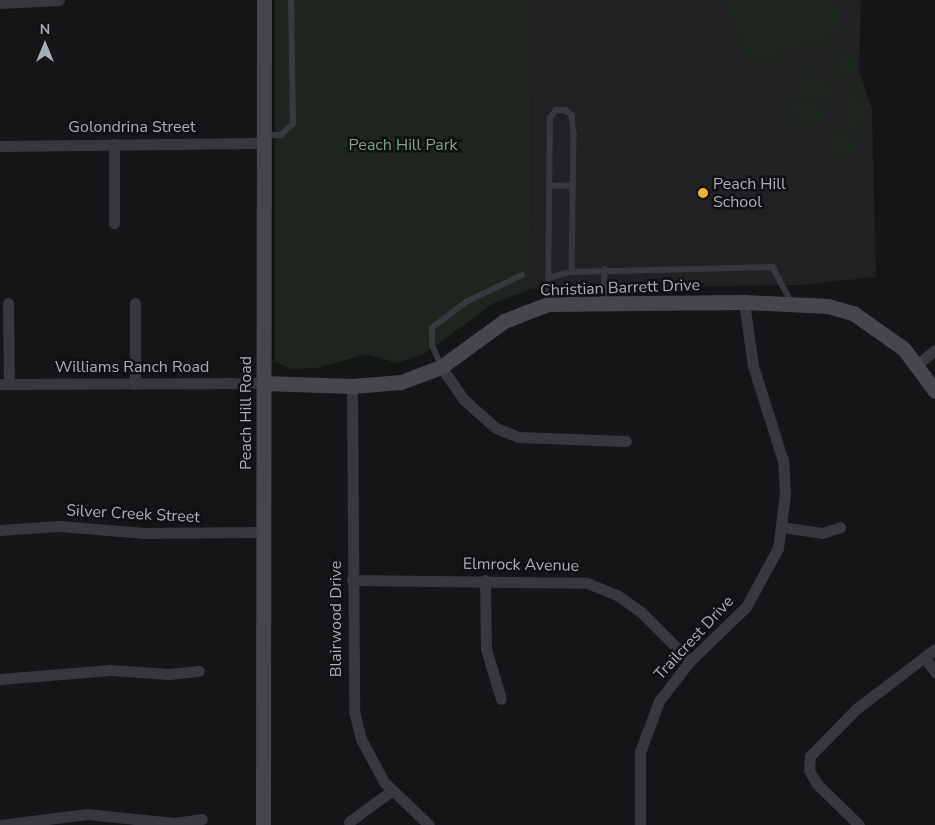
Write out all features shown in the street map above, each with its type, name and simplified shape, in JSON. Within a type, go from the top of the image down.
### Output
[{"type":"street","points":[[0,3],[59,0]]},
{"type":"street","name":"Peach Hill Road","points":[[263,825],[264,0]]},
{"type":"street","name":"Golondrina Street","points":[[0,146],[264,139]]},
{"type":"street","points":[[114,144],[114,222]]},
{"type":"street","name":"Christian Barrett Drive","points":[[264,383],[352,386],[401,382],[442,367],[504,321],[548,304],[744,302],[792,303],[853,313],[884,332],[917,365],[935,391]]},
{"type":"street","name":"Trailcrest Drive","points":[[640,825],[638,766],[646,729],[659,701],[690,661],[746,607],[778,548],[782,527],[783,460],[753,366],[744,302]]},
{"type":"street","points":[[4,384],[8,303]]},
{"type":"street","points":[[135,303],[135,384]]},
{"type":"street","points":[[917,365],[935,350]]},
{"type":"street","points":[[442,367],[463,399],[496,428],[518,436],[626,441]]},
{"type":"street","name":"Williams Ranch Road","points":[[4,384],[264,383]]},
{"type":"street","name":"Blairwood Drive","points":[[352,386],[354,711],[361,739],[391,791],[429,825]]},
{"type":"street","name":"Silver Creek Street","points":[[0,530],[59,526],[145,533],[264,532]]},
{"type":"street","points":[[782,527],[822,533],[840,528]]},
{"type":"street","name":"Elmrock Avenue","points":[[352,580],[564,580],[602,588],[642,612],[690,661]]},
{"type":"street","points":[[486,580],[486,650],[501,699]]},
{"type":"street","points":[[859,825],[811,775],[810,756],[856,709],[935,649]]},
{"type":"street","points":[[924,657],[935,672]]},
{"type":"street","points":[[0,679],[111,670],[170,674],[199,671]]},
{"type":"street","points":[[349,822],[391,791]]},
{"type":"street","points":[[0,825],[87,814],[174,823],[202,819]]},
{"type":"lane","points":[[264,139],[281,135],[293,124],[291,0]]},
{"type":"lane","points":[[548,304],[550,118],[556,110],[572,115],[572,272]]},
{"type":"lane","points":[[550,186],[573,185]]},
{"type":"lane","points":[[549,278],[572,272],[605,269],[773,267],[792,303]]},
{"type":"lane","points":[[605,269],[606,303]]},
{"type":"lane","points":[[442,367],[432,346],[432,328],[466,302],[522,274]]},
{"type":"shaded area","name":"Peach Hill School","points":[[532,0],[861,0],[859,70],[872,109],[876,277],[801,285],[531,289]]},
{"type":"green space","name":"Peach Hill Park","points":[[275,0],[532,0],[531,289],[494,303],[424,354],[397,363],[366,354],[317,368],[290,369],[275,361]]},
{"type":"green space","points":[[723,0],[831,0],[839,9],[843,32],[758,63],[747,57]]},
{"type":"green space","points":[[846,55],[856,62],[857,66],[850,76],[846,77],[836,70],[835,66],[842,56]]},
{"type":"green space","points":[[799,72],[835,83],[829,103],[793,92]]},
{"type":"green space","points":[[855,80],[861,82],[863,88],[861,94],[855,96],[849,94],[847,88],[849,82]]},
{"type":"green space","points":[[849,95],[870,102],[860,130],[839,123]]},
{"type":"green space","points":[[792,97],[827,108],[822,127],[786,116]]},
{"type":"green space","points":[[831,132],[858,140],[852,159],[825,151]]},
{"type":"place","name":"Peach Hill School","points":[[703,193]]}]
